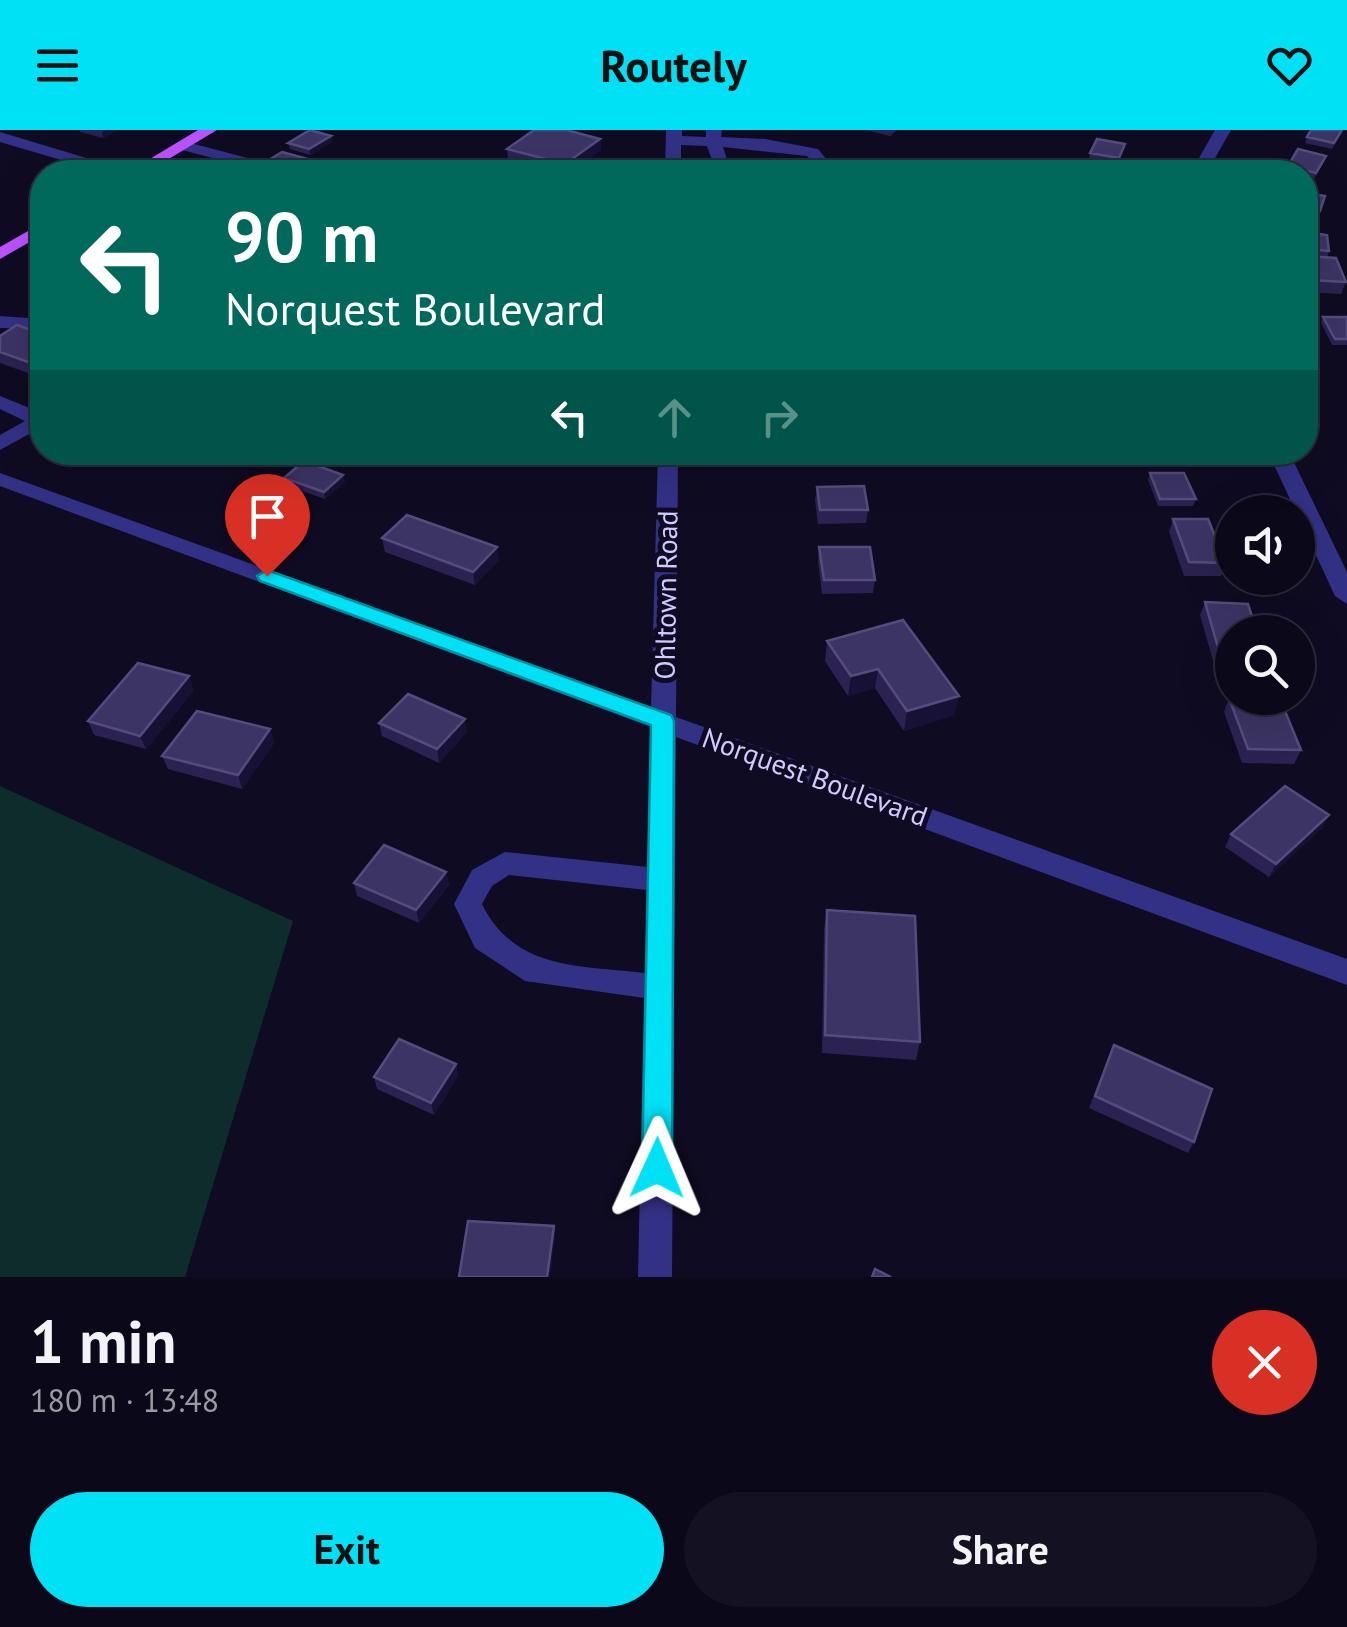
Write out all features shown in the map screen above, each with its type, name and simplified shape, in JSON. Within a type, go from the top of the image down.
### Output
[{"type":"main road","points":[[158,160],[209,130]]},
{"type":"main road","points":[[0,254],[30,235]]},
{"type":"street","points":[[1207,160],[1223,130]]},
{"type":"street","points":[[673,160],[674,135],[807,145],[819,160]]},
{"type":"street","points":[[713,136],[720,160]]},
{"type":"street","points":[[0,138],[76,160]]},
{"type":"street","points":[[183,146],[238,160]]},
{"type":"street","points":[[0,322],[30,323]]},
{"type":"street","points":[[0,402],[30,415]]},
{"type":"street","points":[[0,444],[30,425]]},
{"type":"street","name":"Ohltown Road","points":[[655,1277],[668,465]]},
{"type":"street","points":[[1284,465],[1347,596]]},
{"type":"street","name":"Norquest Boulevard","points":[[0,479],[1347,972]]},
{"type":"street","points":[[659,987],[535,972],[485,940],[468,904],[482,878],[505,864],[660,880]]},
{"type":"green space","points":[[0,786],[293,921],[185,1277],[0,1277]]},
{"type":"building","points":[[310,130],[331,136],[309,149],[288,143]]},
{"type":"building","points":[[534,130],[567,130],[600,139],[571,160],[550,160],[507,149]]},
{"type":"building","points":[[1311,130],[1342,130],[1334,143],[1307,137]]},
{"type":"building","points":[[1097,139],[1125,144],[1119,158],[1090,153]]},
{"type":"building","points":[[1298,149],[1326,156],[1318,170],[1318,160],[1292,160]]},
{"type":"building","points":[[282,152],[311,160],[269,160]]},
{"type":"building","points":[[1318,195],[1325,196],[1318,211]]},
{"type":"building","points":[[1318,234],[1327,235],[1329,251],[1318,250]]},
{"type":"building","points":[[1318,257],[1336,258],[1346,282],[1318,280]]},
{"type":"building","points":[[1323,317],[1347,317],[1347,339],[1335,339]]},
{"type":"building","points":[[17,325],[30,330],[30,363],[0,352],[0,336]]},
{"type":"building","points":[[299,465],[315,465],[343,475],[324,492],[284,478]]},
{"type":"building","points":[[1150,473],[1184,473],[1196,499],[1160,499]]},
{"type":"building","points":[[864,486],[868,510],[820,510],[817,487]]},
{"type":"building","points":[[407,515],[497,547],[473,572],[382,538]]},
{"type":"building","points":[[1173,519],[1208,519],[1215,536],[1215,563],[1189,562]]},
{"type":"building","points":[[819,547],[870,547],[875,580],[824,580]]},
{"type":"building","points":[[1205,602],[1248,604],[1252,615],[1215,615],[1215,637]]},
{"type":"building","points":[[903,620],[959,696],[907,711],[878,669],[851,676],[827,641]]},
{"type":"building","points":[[138,663],[189,676],[140,736],[88,721]]},
{"type":"building","points":[[408,694],[465,719],[437,749],[379,723]]},
{"type":"building","points":[[197,711],[270,729],[238,775],[162,756]]},
{"type":"building","points":[[1235,715],[1287,715],[1301,750],[1248,749]]},
{"type":"building","points":[[1285,786],[1329,815],[1276,864],[1231,834]]},
{"type":"building","points":[[384,845],[446,872],[416,910],[354,883]]},
{"type":"building","points":[[827,910],[915,916],[920,1042],[825,1035]]},
{"type":"building","points":[[399,1039],[456,1064],[431,1103],[374,1077]]},
{"type":"building","points":[[1114,1045],[1212,1089],[1194,1142],[1095,1096]]},
{"type":"building","points":[[468,1221],[554,1226],[547,1277],[459,1277]]},
{"type":"building","points":[[875,1269],[891,1277],[872,1277]]},
{"type":"route","points":[[267,576],[663,721],[657,1168]]}]
